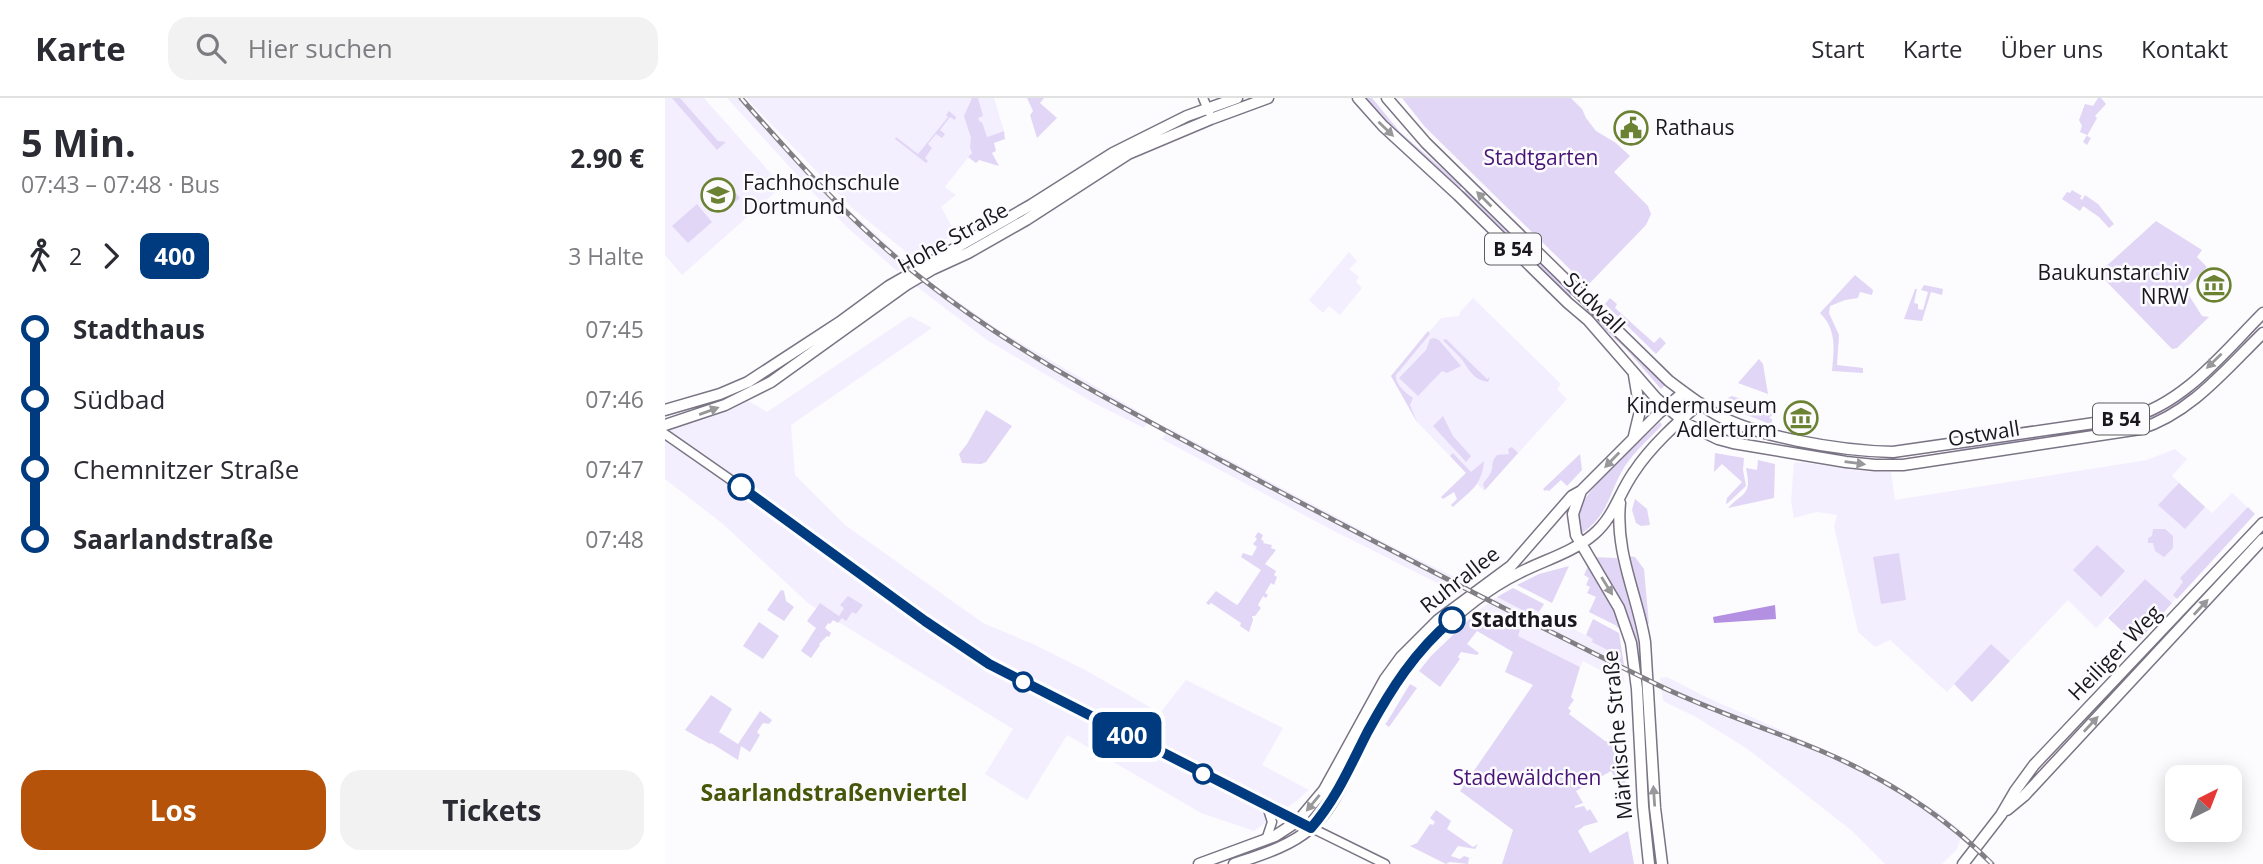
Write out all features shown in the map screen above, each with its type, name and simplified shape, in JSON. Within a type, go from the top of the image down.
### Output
[{"type":"main road","name":"Hohe Straße","points":[[665,410],[720,394],[748,382],[841,322],[889,286],[1034,209],[1128,154],[1237,98]]},
{"type":"main road","name":"Hohe Straße","points":[[1210,114],[1268,98]]},
{"type":"main road","name":"Südwall","points":[[1359,98],[1388,131],[1588,320],[1665,407],[1681,419]]},
{"type":"main road","name":"Südwall","points":[[1387,98],[1406,122],[1650,362],[1700,403]]},
{"type":"main road","name":"Hohe Straße","points":[[665,425],[752,393],[906,285],[968,253],[1034,209]]},
{"type":"main road","name":"Ostwall","points":[[1700,403],[1725,418],[1773,435],[1873,451],[1913,450],[2129,418],[2157,409],[2184,391],[2263,313]]},
{"type":"main road","name":"Ostwall","points":[[1681,419],[1708,434],[1733,443],[1846,462],[1903,465],[1944,460],[2150,426],[2177,413],[2192,401],[2263,333]]},
{"type":"main road","points":[[1633,372],[1640,411],[1633,437]]},
{"type":"main road","name":"Ruhrallee","points":[[1199,864],[1266,840],[1298,821],[1324,790],[1385,679],[1412,645],[1438,620],[1511,566],[1572,496],[1581,491],[1633,437],[1684,392]]},
{"type":"main road","name":"Ruhrallee","points":[[1234,864],[1277,849],[1311,828],[1336,796],[1391,690],[1423,647],[1460,613],[1495,587],[1581,545],[1602,527],[1613,513],[1636,468],[1681,419],[1700,403]]},
{"type":"main road","name":"Märkische Straße","points":[[1581,491],[1573,514],[1574,528],[1581,545],[1619,608],[1631,643],[1637,689],[1649,864]]},
{"type":"main road","name":"Märkische Straße","points":[[1621,496],[1621,550],[1645,642],[1655,808],[1662,864]]},
{"type":"main road","name":"Heiliger Weg","points":[[1963,864],[2001,815],[2034,765],[2263,523]]},
{"type":"main road","name":"Heiliger Weg","points":[[2001,815],[2024,796],[2263,539]]},
{"type":"street","points":[[1203,98],[1210,114]]},
{"type":"street","points":[[665,434],[989,664],[1385,864]]},
{"type":"street","points":[[1266,840],[1272,821],[1267,806]]},
{"type":"shaded area","name":"Fachhochschule Dortmund","points":[[665,98],[704,98],[782,186],[682,275],[665,255]]},
{"type":"shaded area","points":[[727,98],[744,98],[824,187],[908,264],[897,271],[849,229]]},
{"type":"shaded area","points":[[746,98],[994,98],[1004,131],[987,137],[977,146],[945,187],[956,195],[941,207],[956,234],[915,256],[906,252],[851,207]]},
{"type":"shaded area","points":[[1349,252],[1357,261],[1349,269],[1359,277],[1356,282],[1362,288],[1340,315],[1329,306],[1323,313],[1309,300]]},
{"type":"shaded area","points":[[927,280],[1002,332],[1150,418],[1144,428],[1094,403],[987,340],[916,286]]},
{"type":"shaded area","points":[[1473,298],[1561,384],[1557,389],[1567,399],[1484,491],[1417,422],[1391,376],[1441,318],[1459,316]]},
{"type":"shaded area","points":[[910,316],[932,328],[791,425],[795,475],[845,525],[983,623],[1087,671],[1160,713],[1186,680],[1283,728],[1262,765],[1309,790],[1295,802],[1254,831],[1201,813],[1067,735],[1027,800],[985,774],[1013,729],[809,604],[723,524],[665,479],[665,431],[747,400],[767,412]]},
{"type":"shaded area","points":[[1169,428],[1393,547],[1471,585],[1459,594],[1334,531],[1162,439]]},
{"type":"shaded area","points":[[2175,449],[2187,459],[2172,476],[2212,513],[2232,493],[2255,514],[2172,603],[2145,579],[2096,628],[2068,600],[2010,661],[1991,644],[1947,692],[1890,640],[1875,647],[1858,632],[1834,526],[1837,515],[1817,512],[1794,518],[1791,501],[1794,463],[1799,462],[1860,471],[1891,472],[1895,500],[2147,460]]},
{"type":"shaded area","points":[[1497,597],[1528,613],[1531,608],[1561,623],[1566,622],[1565,625],[1594,639],[1593,642],[1619,656],[1625,683],[1583,661],[1580,667],[1517,636],[1520,630],[1479,610]]},
{"type":"shaded area","points":[[1775,605],[1776,619],[1714,623],[1713,617]]},
{"type":"shaded area","points":[[1667,677],[1883,778],[1938,812],[1963,832],[1957,849],[1942,864],[1885,864],[1852,831],[1749,750],[1696,717],[1663,701],[1660,678]]},
{"type":"green space","points":[[672,98],[680,98],[718,141],[726,142],[717,150]]},
{"type":"green space","points":[[972,98],[978,98],[983,116],[978,118],[987,137],[1004,131],[1005,139],[994,143],[996,151],[992,153],[999,166],[979,160],[976,163],[968,157],[972,153],[971,138],[964,116]]},
{"type":"green space","points":[[1027,98],[1044,98],[1040,103],[1057,118],[1037,138],[1030,115],[1033,111]]},
{"type":"green space","points":[[1365,98],[1372,98],[1400,132],[1462,186],[1460,188],[1397,133]]},
{"type":"green space","name":"Stadtgarten","points":[[1402,98],[1571,98],[1582,109],[1596,131],[1616,143],[1630,156],[1614,172],[1648,206],[1651,214],[1646,225],[1587,286],[1425,127]]},
{"type":"green space","points":[[2098,98],[2106,104],[2095,116],[2097,118],[2087,136],[2091,138],[2087,145],[2083,142],[2087,135],[2080,132],[2082,126],[2079,120],[2085,104],[2093,106]]},
{"type":"green space","points":[[949,111],[956,117],[955,120],[950,117],[940,130],[945,134],[942,138],[936,134],[928,144],[932,148],[925,158],[928,161],[926,163],[895,139],[896,137],[918,154],[948,117],[946,115]]},
{"type":"green space","points":[[724,180],[740,198],[723,212],[708,195]]},
{"type":"green space","points":[[1466,190],[1573,294],[1570,297],[1464,192]]},
{"type":"green space","points":[[2072,190],[2082,196],[2082,200],[2085,195],[2098,204],[2114,224],[2109,228],[2083,206],[2080,211],[2062,199]]},
{"type":"green space","points":[[697,204],[712,222],[688,243],[672,226]]},
{"type":"green space","points":[[2156,221],[2202,250],[2197,257],[2207,267],[2185,289],[2202,316],[2209,317],[2177,348],[2172,349],[2101,276],[2102,270]]},
{"type":"green space","points":[[1855,275],[1873,290],[1872,295],[1860,292],[1858,298],[1830,306],[1829,313],[1839,335],[1837,365],[1863,368],[1863,373],[1832,371],[1832,333],[1820,313]]},
{"type":"green space","points":[[1924,285],[1943,289],[1942,295],[1931,292],[1922,321],[1904,319],[1915,289],[1914,303],[1918,304],[1918,309],[1923,310],[1928,292],[1921,290]]},
{"type":"green space","points":[[1610,298],[1617,304],[1615,308],[1654,343],[1660,337],[1666,343],[1656,354],[1605,304]]},
{"type":"green space","points":[[1588,309],[1665,385],[1661,389],[1626,349],[1587,313]]},
{"type":"green space","points":[[1428,331],[1430,334],[1396,375],[1399,385],[1413,398],[1410,405],[1417,422],[1391,376]]},
{"type":"green space","points":[[1430,339],[1439,340],[1461,366],[1447,373],[1442,371],[1418,396],[1399,378],[1426,350]]},
{"type":"green space","points":[[1446,339],[1487,379],[1490,377],[1488,382],[1473,375],[1443,340]]},
{"type":"green space","points":[[1759,359],[1763,364],[1768,394],[1738,383]]},
{"type":"green space","points":[[2191,392],[2193,394],[2173,408],[2137,424],[1960,452],[1959,449],[2136,422],[2162,412]]},
{"type":"green space","points":[[1732,396],[1771,410],[1772,415],[1769,418],[1772,419],[1772,425],[1727,407],[1728,398]]},
{"type":"green space","points":[[986,410],[1012,426],[986,462],[962,463],[959,454]]},
{"type":"green space","points":[[1443,416],[1453,436],[1471,456],[1466,462],[1433,426]]},
{"type":"green space","points":[[1660,422],[1662,425],[1625,466],[1598,519],[1581,534],[1579,514],[1586,498],[1605,475]]},
{"type":"green space","points":[[1512,447],[1518,453],[1485,490],[1483,484],[1491,472],[1495,458],[1497,455],[1509,454],[1508,449]]},
{"type":"green space","points":[[1453,453],[1471,472],[1484,461],[1478,482],[1453,507],[1451,505],[1457,499],[1454,492],[1443,499],[1441,497],[1466,473],[1450,456]]},
{"type":"green space","points":[[1715,453],[1744,458],[1746,486],[1726,504],[1727,498],[1742,482],[1722,464],[1714,472]]},
{"type":"green space","points":[[1580,454],[1582,470],[1567,486],[1561,480],[1549,491],[1543,489]]},
{"type":"green space","points":[[1758,460],[1775,464],[1774,498],[1728,508],[1747,488],[1746,468],[1757,470]]},
{"type":"green space","points":[[2179,483],[2205,507],[2185,529],[2158,505]]},
{"type":"green space","points":[[1635,499],[1647,509],[1650,525],[1641,526],[1636,523],[1632,510]]},
{"type":"green space","points":[[2248,507],[2255,514],[2177,599],[2173,595],[2183,582],[2180,578]]},
{"type":"green space","points":[[2153,529],[2165,529],[2173,536],[2173,548],[2164,557],[2155,551],[2153,543],[2148,543]]},
{"type":"green space","points":[[1258,532],[1263,535],[1263,543],[1272,545],[1271,548],[1276,550],[1265,564],[1276,571],[1274,575],[1277,577],[1274,585],[1271,583],[1265,593],[1268,595],[1266,598],[1263,596],[1258,605],[1261,608],[1252,616],[1249,632],[1240,626],[1241,623],[1211,603],[1206,603],[1216,591],[1237,605],[1239,603],[1261,570],[1241,557],[1243,553],[1252,556],[1257,547],[1253,544]]},
{"type":"green space","points":[[2097,545],[2125,571],[2101,597],[2073,570]]},
{"type":"green space","points":[[1899,553],[1906,600],[1881,604],[1873,557]]},
{"type":"green space","points":[[1628,556],[1635,557],[1644,569],[1649,624],[1646,622]]},
{"type":"green space","points":[[1592,557],[1617,558],[1634,616],[1644,674],[1639,672],[1624,611]]},
{"type":"green space","points":[[1569,566],[1552,603],[1517,585],[1539,574]]},
{"type":"green space","points":[[1588,566],[1614,606],[1622,631],[1589,612],[1596,597],[1587,593],[1590,587],[1586,585],[1589,578],[1584,575]]},
{"type":"green space","points":[[2145,579],[2172,603],[2136,644],[2108,618]]},
{"type":"green space","points":[[1513,588],[1544,604],[1539,612],[1531,608],[1528,613],[1497,597]]},
{"type":"green space","points":[[781,590],[784,591],[786,601],[794,607],[784,621],[767,610]]},
{"type":"green space","points":[[848,596],[863,605],[856,614],[852,612],[846,621],[842,618],[838,623],[833,620],[828,623],[825,628],[831,633],[819,644],[811,658],[801,651],[816,628],[807,621],[820,603],[839,616],[844,608],[840,605]]},
{"type":"green space","name":"Stadewäldchen","points":[[1479,610],[1520,630],[1518,636],[1580,667],[1571,697],[1574,700],[1568,708],[1571,711],[1569,714],[1605,741],[1617,745],[1621,764],[1624,765],[1626,791],[1620,792],[1623,789],[1611,771],[1576,791],[1583,803],[1575,808],[1584,806],[1587,811],[1590,809],[1598,822],[1578,831],[1590,853],[1628,831],[1634,864],[1502,864],[1513,830],[1460,791],[1533,685],[1505,672],[1513,652],[1477,631],[1467,644],[1479,653],[1477,655],[1461,652],[1458,657],[1460,659],[1440,687],[1419,671]]},
{"type":"green space","points":[[1593,619],[1619,633],[1624,665],[1620,663],[1619,656],[1592,642],[1593,639],[1586,635]]},
{"type":"green space","points":[[759,622],[779,636],[763,659],[743,646]]},
{"type":"green space","points":[[1991,644],[2010,661],[1972,702],[1954,684]]},
{"type":"green space","points":[[1410,684],[1417,688],[1389,727],[1385,724]]},
{"type":"green space","points":[[711,695],[732,709],[719,732],[738,744],[760,711],[772,720],[769,724],[763,723],[757,732],[760,735],[750,752],[741,746],[738,760],[685,730]]},
{"type":"green space","points":[[1436,810],[1451,821],[1447,829],[1473,847],[1478,844],[1475,849],[1458,846],[1451,856],[1460,859],[1464,856],[1473,859],[1469,858],[1468,864],[1446,864],[1410,846],[1417,843],[1430,824],[1433,825],[1435,822],[1430,818]]},
{"type":"railway","points":[[741,98],[806,170],[875,239],[960,307],[1033,356],[1386,548],[1660,686],[1819,750],[1866,772],[1933,813],[1992,864]]},
{"type":"bus line","name":"400","points":[[741,487],[925,621],[989,664],[1311,828],[1336,796],[1367,733],[1403,672],[1423,647],[1452,620]]},
{"type":"place","name":"Rathaus","points":[[1631,128]]},
{"type":"place","name":"Fachhochschule Dortmund","points":[[718,195]]},
{"type":"place","name":"Baukunstarchiv NRW","points":[[2214,285]]},
{"type":"place","name":"Kindermuseum Adlerturm","points":[[1801,418]]},
{"type":"place","name":"Stadthaus","points":[[1452,620]]},
{"type":"district","name":"Saarlandstraßenviertel","points":[[834,793]]}]
